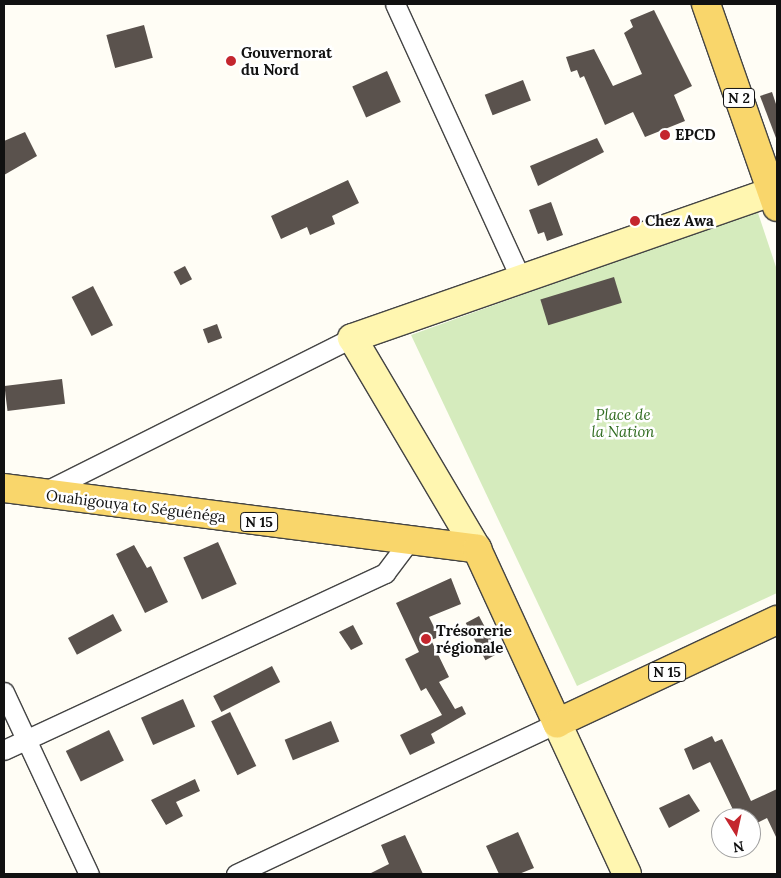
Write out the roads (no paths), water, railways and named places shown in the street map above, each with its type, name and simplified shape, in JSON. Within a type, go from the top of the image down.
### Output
[{"type":"main road","name":"N 2","points":[[706,4],[775,199]]},
{"type":"main road","points":[[627,874],[477,549],[352,338],[521,279],[775,199]]},
{"type":"main road","name":"Ouahigouya to Séguénéga","points":[[4,488],[477,549]]},
{"type":"main road","name":"N 15","points":[[557,723],[777,620]]},
{"type":"street","points":[[395,4],[521,279]]},
{"type":"street","points":[[41,494],[352,338]]},
{"type":"street","points":[[4,750],[384,573],[409,541]]},
{"type":"street","points":[[4,692],[89,874]]},
{"type":"street","points":[[236,874],[557,723]]},
{"type":"place","name":"Gouvernorat du Nord","points":[[231,61]]},
{"type":"place","name":"EPCD","points":[[665,135]]},
{"type":"place","name":"Chez Awa","points":[[635,221]]},
{"type":"place","name":"Trésorerie régionale","points":[[426,639]]},
{"type":"park label","name":"Place de la Nation","points":[[623,422]]}]
